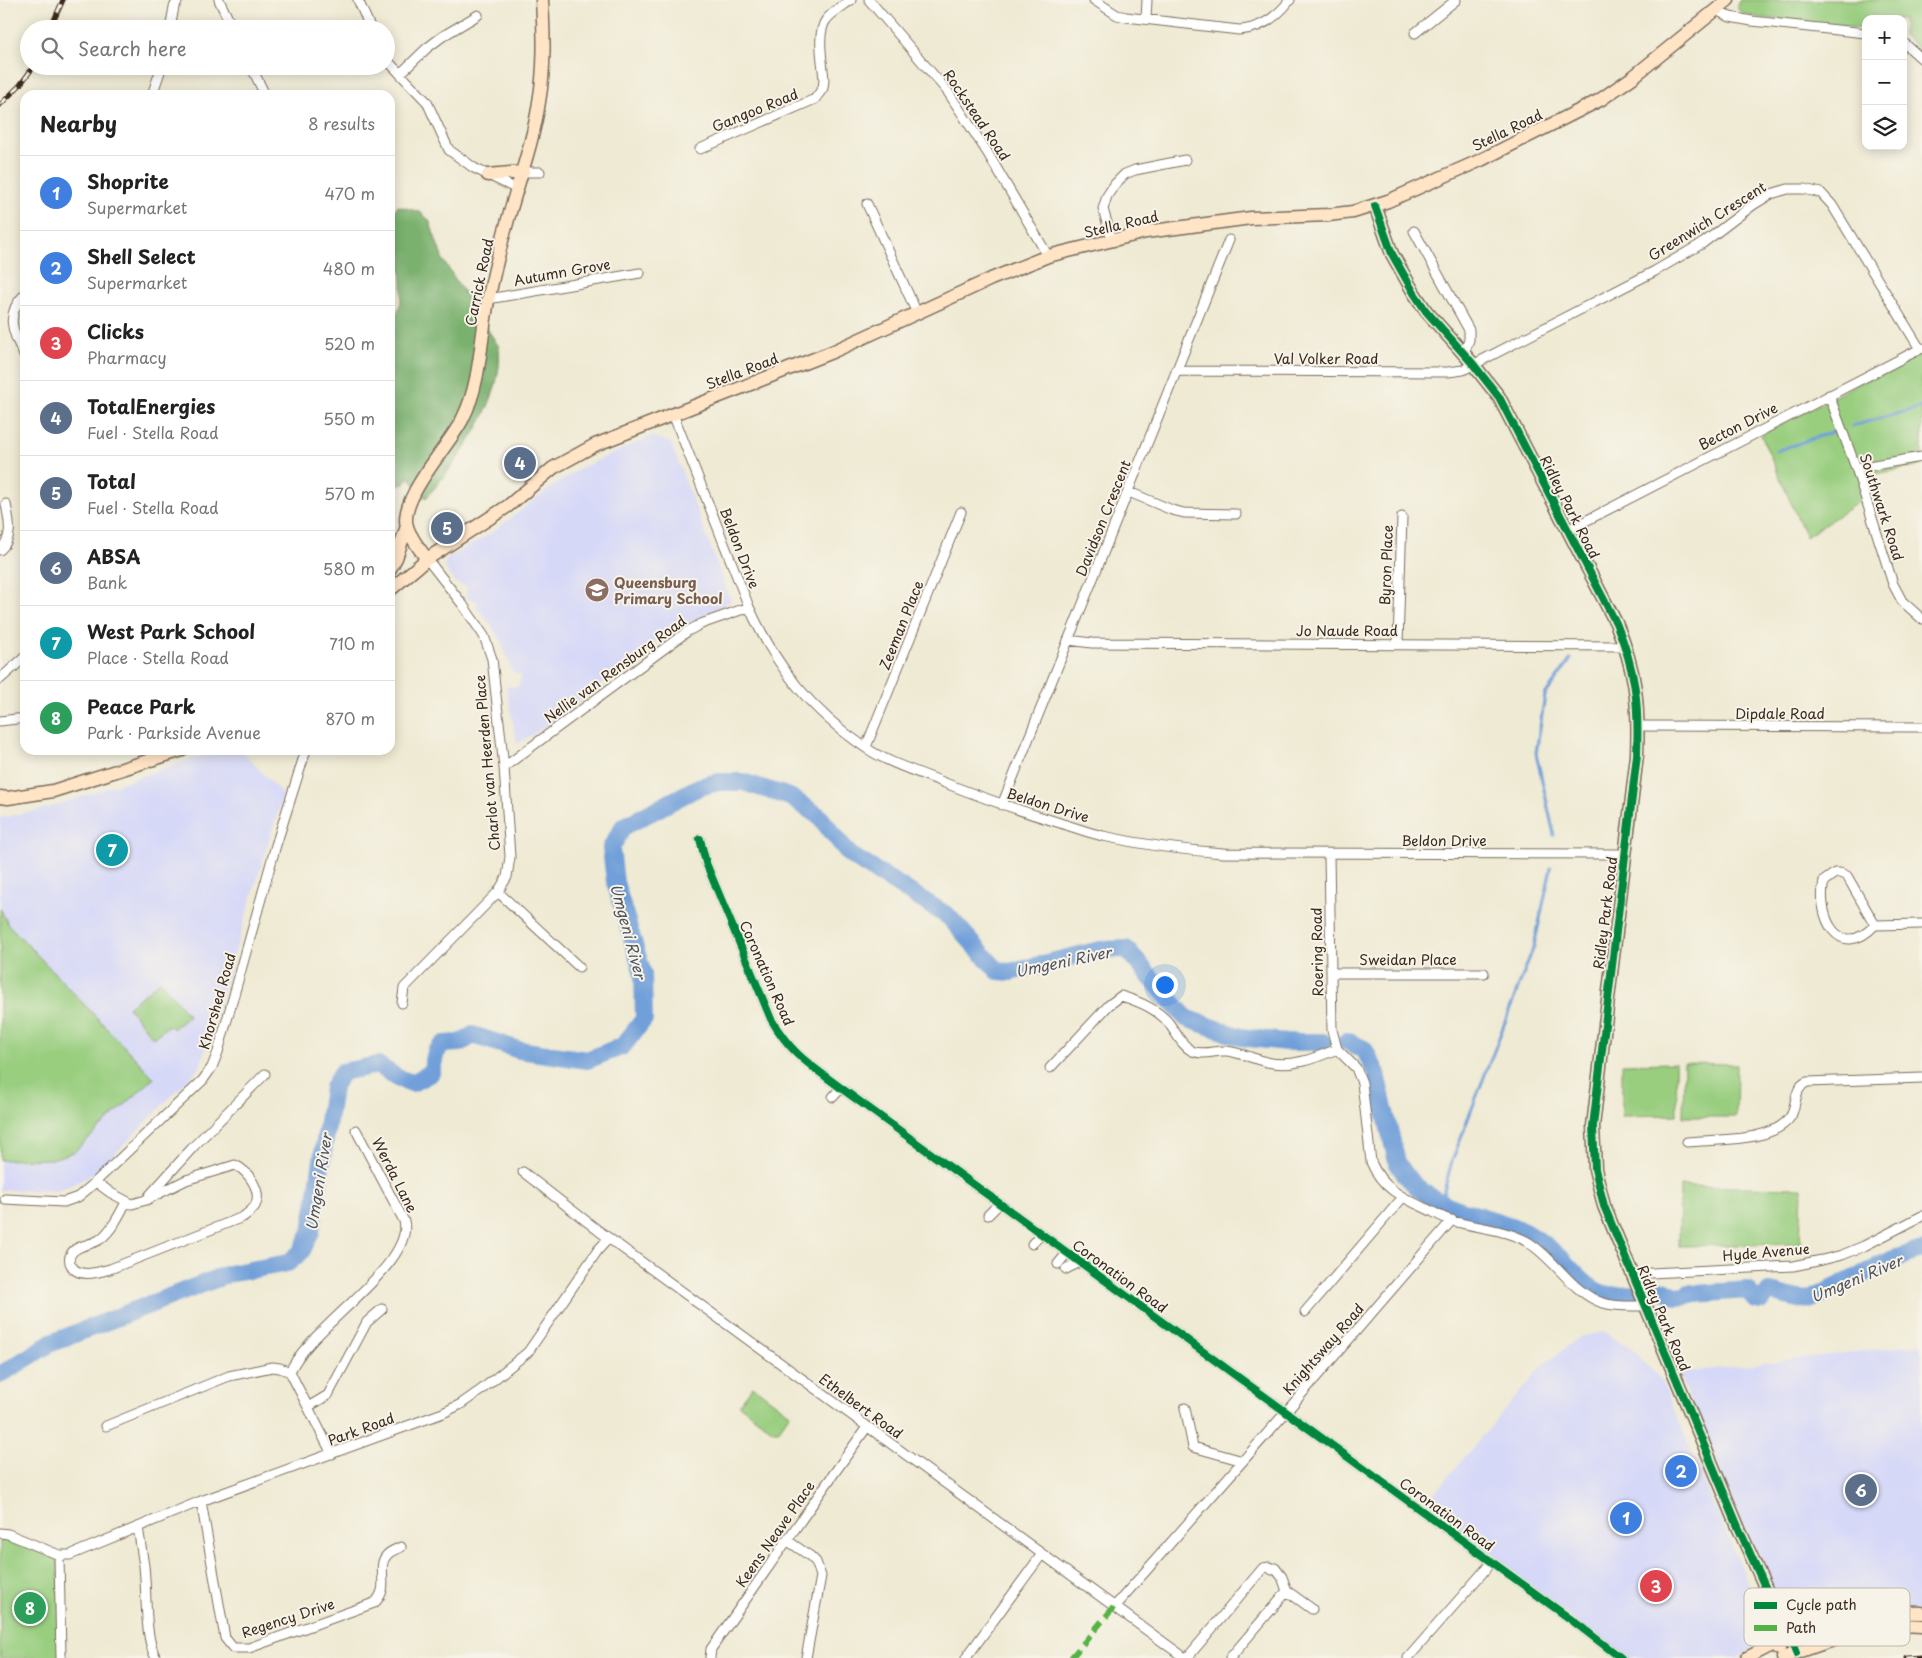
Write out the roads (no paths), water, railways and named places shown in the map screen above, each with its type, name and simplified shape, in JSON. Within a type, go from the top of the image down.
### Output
[{"type":"street","points":[[172,20],[174,7],[178,0]]},
{"type":"street","points":[[218,0],[228,20]]},
{"type":"street","points":[[358,0],[367,20]]},
{"type":"street","name":"Carrick Road","points":[[395,560],[407,526],[407,512],[415,492],[463,419],[470,401],[482,346],[488,299],[523,172],[539,103],[543,75],[542,0]]},
{"type":"street","name":"Gangoo Road","points":[[700,149],[815,99],[823,88],[824,80],[820,34],[823,25],[827,18],[851,0]]},
{"type":"street","name":"Rockstead Road","points":[[869,0],[948,92],[987,152],[1048,256]]},
{"type":"street","points":[[1094,0],[1117,15],[1239,30],[1248,30],[1264,24],[1290,0]]},
{"type":"street","points":[[1146,19],[1147,0]]},
{"type":"street","points":[[1415,33],[1456,0]]},
{"type":"street","name":"Stella Road","points":[[395,576],[504,500],[516,498],[553,468],[576,455],[673,414],[832,352],[991,279],[1048,256],[1146,232],[1191,225],[1251,218],[1328,215],[1375,206],[1442,178],[1590,106],[1633,77],[1728,0]]},
{"type":"street","points":[[1716,10],[1730,17],[1752,21],[1862,33]]},
{"type":"street","points":[[400,74],[427,48],[478,15]]},
{"type":"street","points":[[1907,46],[1922,59]]},
{"type":"street","points":[[395,68],[427,102],[449,150],[461,160],[517,189]]},
{"type":"street","points":[[154,90],[159,75]]},
{"type":"street","points":[[255,75],[263,90]]},
{"type":"street","points":[[1112,240],[1103,209],[1107,196],[1115,184],[1125,174],[1135,170],[1185,160]]},
{"type":"street","points":[[488,175],[540,172]]},
{"type":"street","name":"Greenwich Crescent","points":[[1473,364],[1655,271],[1703,243],[1753,205],[1772,194],[1788,189],[1804,189],[1821,193],[1832,205],[1921,348]]},
{"type":"street","points":[[867,204],[917,313]]},
{"type":"street","name":"Ridley Park Road","points":[[1375,206],[1392,254],[1426,311],[1473,364],[1499,397],[1616,623],[1626,646],[1634,677],[1638,726],[1633,791],[1593,1126],[1595,1169],[1604,1206],[1632,1276],[1738,1529],[1766,1588]]},
{"type":"street","points":[[1414,231],[1469,330],[1469,340],[1464,354]]},
{"type":"street","name":"Davidson Crescent","points":[[1002,805],[1229,240]]},
{"type":"street","name":"Autumn Grove","points":[[488,299],[640,273]]},
{"type":"street","points":[[20,300],[14,308],[12,320],[13,333],[20,347]]},
{"type":"street","name":"Becton Drive","points":[[1568,530],[1921,348]]},
{"type":"street","name":"Val Volker Road","points":[[1177,371],[1448,372],[1463,370],[1473,364]]},
{"type":"street","name":"Southwark Road","points":[[1829,395],[1856,468],[1893,584],[1902,601],[1922,620]]},
{"type":"street","name":"Beldon Drive","points":[[673,414],[762,637],[790,679],[823,713],[866,748],[885,758],[1002,805],[1102,836],[1171,849],[1223,853],[1624,854]]},
{"type":"street","points":[[1856,468],[1922,457]]},
{"type":"street","points":[[1129,492],[1184,513],[1236,514]]},
{"type":"street","points":[[0,550],[4,546],[10,531],[6,504]]},
{"type":"street","name":"Zeeman Place","points":[[866,748],[961,512]]},
{"type":"street","name":"Byron Place","points":[[1398,644],[1402,517]]},
{"type":"street","points":[[407,526],[424,556]]},
{"type":"street","name":"Stella Road","points":[[395,585],[424,556]]},
{"type":"street","name":"Charlot van Heerden Place","points":[[402,1003],[404,988],[498,892],[509,869],[509,828],[504,767],[495,679],[489,647],[472,618],[424,556]]},
{"type":"street","name":"Nellie van Rensburg Road","points":[[504,767],[688,631],[701,624],[749,607]]},
{"type":"street","name":"Jo Naude Road","points":[[1068,640],[1092,643],[1626,646]]},
{"type":"street","points":[[0,679],[20,661]]},
{"type":"street","points":[[0,721],[20,719]]},
{"type":"street","name":"Dipdale Road","points":[[1638,726],[1922,727]]},
{"type":"street","points":[[0,797],[8,798],[53,792],[167,755]]},
{"type":"street","name":"Khorshed Road","points":[[5,1199],[64,1202],[78,1197],[203,1080],[212,1067],[304,755]]},
{"type":"street","name":"Coronation Road","points":[[700,839],[706,863],[776,1027],[792,1051],[1621,1658]]},
{"type":"street","name":"Roering Road","points":[[1329,854],[1332,1030],[1337,1049]]},
{"type":"street","points":[[1875,925],[1847,876],[1836,873],[1824,881],[1823,904],[1825,917],[1832,931],[1844,938],[1864,935],[1875,925],[1922,924]]},
{"type":"street","points":[[498,892],[579,968]]},
{"type":"street","name":"Sweidan Place","points":[[1332,973],[1484,973]]},
{"type":"street","points":[[1050,1068],[1109,1004],[1121,996],[1143,1003],[1151,1008],[1166,1020],[1191,1050],[1198,1053],[1224,1050],[1269,1062],[1286,1063],[1315,1058],[1337,1049],[1356,1068],[1362,1083],[1371,1162],[1376,1175],[1387,1187],[1403,1197],[1452,1220],[1505,1232],[1526,1241],[1548,1257],[1585,1294],[1602,1303],[1619,1306],[1645,1306]]},
{"type":"street","points":[[146,1200],[194,1146],[265,1074]]},
{"type":"street","points":[[1687,1142],[1759,1136],[1773,1131],[1790,1117],[1799,1087],[1807,1082],[1922,1078]]},
{"type":"street","points":[[833,1098],[841,1088]]},
{"type":"street","name":"Werda Lane","points":[[290,1372],[313,1340],[373,1283],[405,1233],[404,1221],[356,1130]]},
{"type":"street","points":[[96,1182],[132,1204],[146,1200],[186,1180],[235,1165],[242,1168],[249,1175],[257,1198],[256,1205],[243,1217],[110,1269],[93,1273],[80,1273],[75,1270],[70,1263],[72,1251],[104,1236],[126,1202]]},
{"type":"street","name":"Ethelbert Road","points":[[523,1172],[609,1238],[1186,1658]]},
{"type":"street","points":[[1305,1312],[1403,1197]]},
{"type":"street","points":[[988,1215],[999,1204]]},
{"type":"street","name":"Hyde Avenue","points":[[1632,1276],[1651,1273],[1793,1266],[1822,1260],[1842,1255],[1864,1246],[1922,1216]]},
{"type":"street","name":"Knightsway Road","points":[[1114,1607],[1452,1220]]},
{"type":"street","points":[[1032,1244],[1041,1234]]},
{"type":"street","name":"Park Road","points":[[59,1555],[70,1555],[201,1501],[443,1413],[460,1404],[481,1390],[528,1352],[598,1250],[609,1238]]},
{"type":"street","points":[[1058,1264],[1067,1253]]},
{"type":"street","points":[[1066,1269],[1080,1262]]},
{"type":"street","points":[[308,1407],[328,1395],[367,1322],[382,1310]]},
{"type":"street","points":[[106,1426],[229,1376],[272,1367],[290,1372],[332,1454]]},
{"type":"street","points":[[1185,1408],[1193,1447],[1243,1461]]},
{"type":"street","name":"Keens Neave Place","points":[[710,1658],[711,1649],[788,1541],[801,1518],[867,1427]]},
{"type":"street","name":"Regency Drive","points":[[201,1501],[225,1638],[233,1648],[249,1648],[374,1603],[378,1600],[383,1590],[385,1558],[390,1552],[401,1548]]},
{"type":"street","points":[[138,1527],[144,1566],[150,1636],[153,1653],[156,1658]]},
{"type":"street","points":[[0,1533],[8,1534],[59,1555],[61,1658]]},
{"type":"street","points":[[788,1541],[816,1562],[820,1576],[806,1658]]},
{"type":"street","points":[[966,1658],[1042,1554]]},
{"type":"street","points":[[1408,1658],[1492,1562]]},
{"type":"street","points":[[1186,1658],[1263,1568],[1270,1566],[1272,1570],[1275,1568],[1279,1572],[1287,1591],[1312,1609]]},
{"type":"street","points":[[1230,1658],[1287,1591]]},
{"type":"street","points":[[1748,1658],[1771,1646]]},
{"type":"street","name":"Ridley Park Road","points":[[1778,1646],[1783,1658]]},
{"type":"street","name":"Ridley Park Road","points":[[1794,1646],[1796,1653]]},
{"type":"street","points":[[1783,1658],[1817,1646]]},
{"type":"waterway","points":[[1852,426],[1922,407]]},
{"type":"waterway","points":[[1776,451],[1835,431]]},
{"type":"waterway","points":[[1554,835],[1536,753],[1545,695],[1571,659]]},
{"type":"waterway","name":"Umgeni River","points":[[0,1375],[51,1343],[228,1274],[288,1263],[301,1252],[311,1232],[333,1088],[342,1072],[378,1065],[398,1078],[412,1083],[431,1073],[436,1052],[444,1044],[460,1043],[473,1035],[519,1050],[587,1060],[623,1046],[644,1019],[643,974],[615,882],[611,848],[623,827],[699,787],[719,782],[743,782],[790,797],[819,816],[850,855],[948,916],[998,971],[1010,972],[1100,950],[1126,949],[1186,1018],[1240,1037],[1286,1042],[1323,1042]]},
{"type":"waterway","points":[[1441,1202],[1452,1161],[1534,946],[1551,868]]},
{"type":"waterway","name":"Umgeni River","points":[[1347,1041],[1364,1049],[1375,1070],[1397,1162],[1409,1180],[1424,1193],[1441,1202],[1514,1227],[1532,1236],[1553,1251],[1593,1289],[1610,1295],[1630,1294]]},
{"type":"waterway","name":"Umgeni River","points":[[1650,1292],[1664,1290],[1677,1297],[1685,1296],[1689,1293],[1747,1290],[1756,1300],[1762,1301],[1769,1292],[1807,1300],[1893,1259],[1922,1250]]},
{"type":"railway","points":[[54,20],[63,0]]},
{"type":"railway","points":[[0,105],[27,75]]},
{"type":"railway","points":[[1906,1658],[1922,1657]]},
{"type":"place","name":"TotalEnergies","points":[[520,463]]},
{"type":"place","name":"Total","points":[[447,528]]},
{"type":"place","name":"Queensburg Primary School","points":[[597,590]]},
{"type":"place","name":"West Park School","points":[[112,850]]},
{"type":"place","name":"Shell Select","points":[[1681,1471]]},
{"type":"place","name":"ABSA","points":[[1861,1490]]},
{"type":"place","name":"Shoprite","points":[[1626,1518]]},
{"type":"place","name":"Clicks","points":[[1656,1586]]},
{"type":"place","name":"Peace Park","points":[[30,1608]]}]
